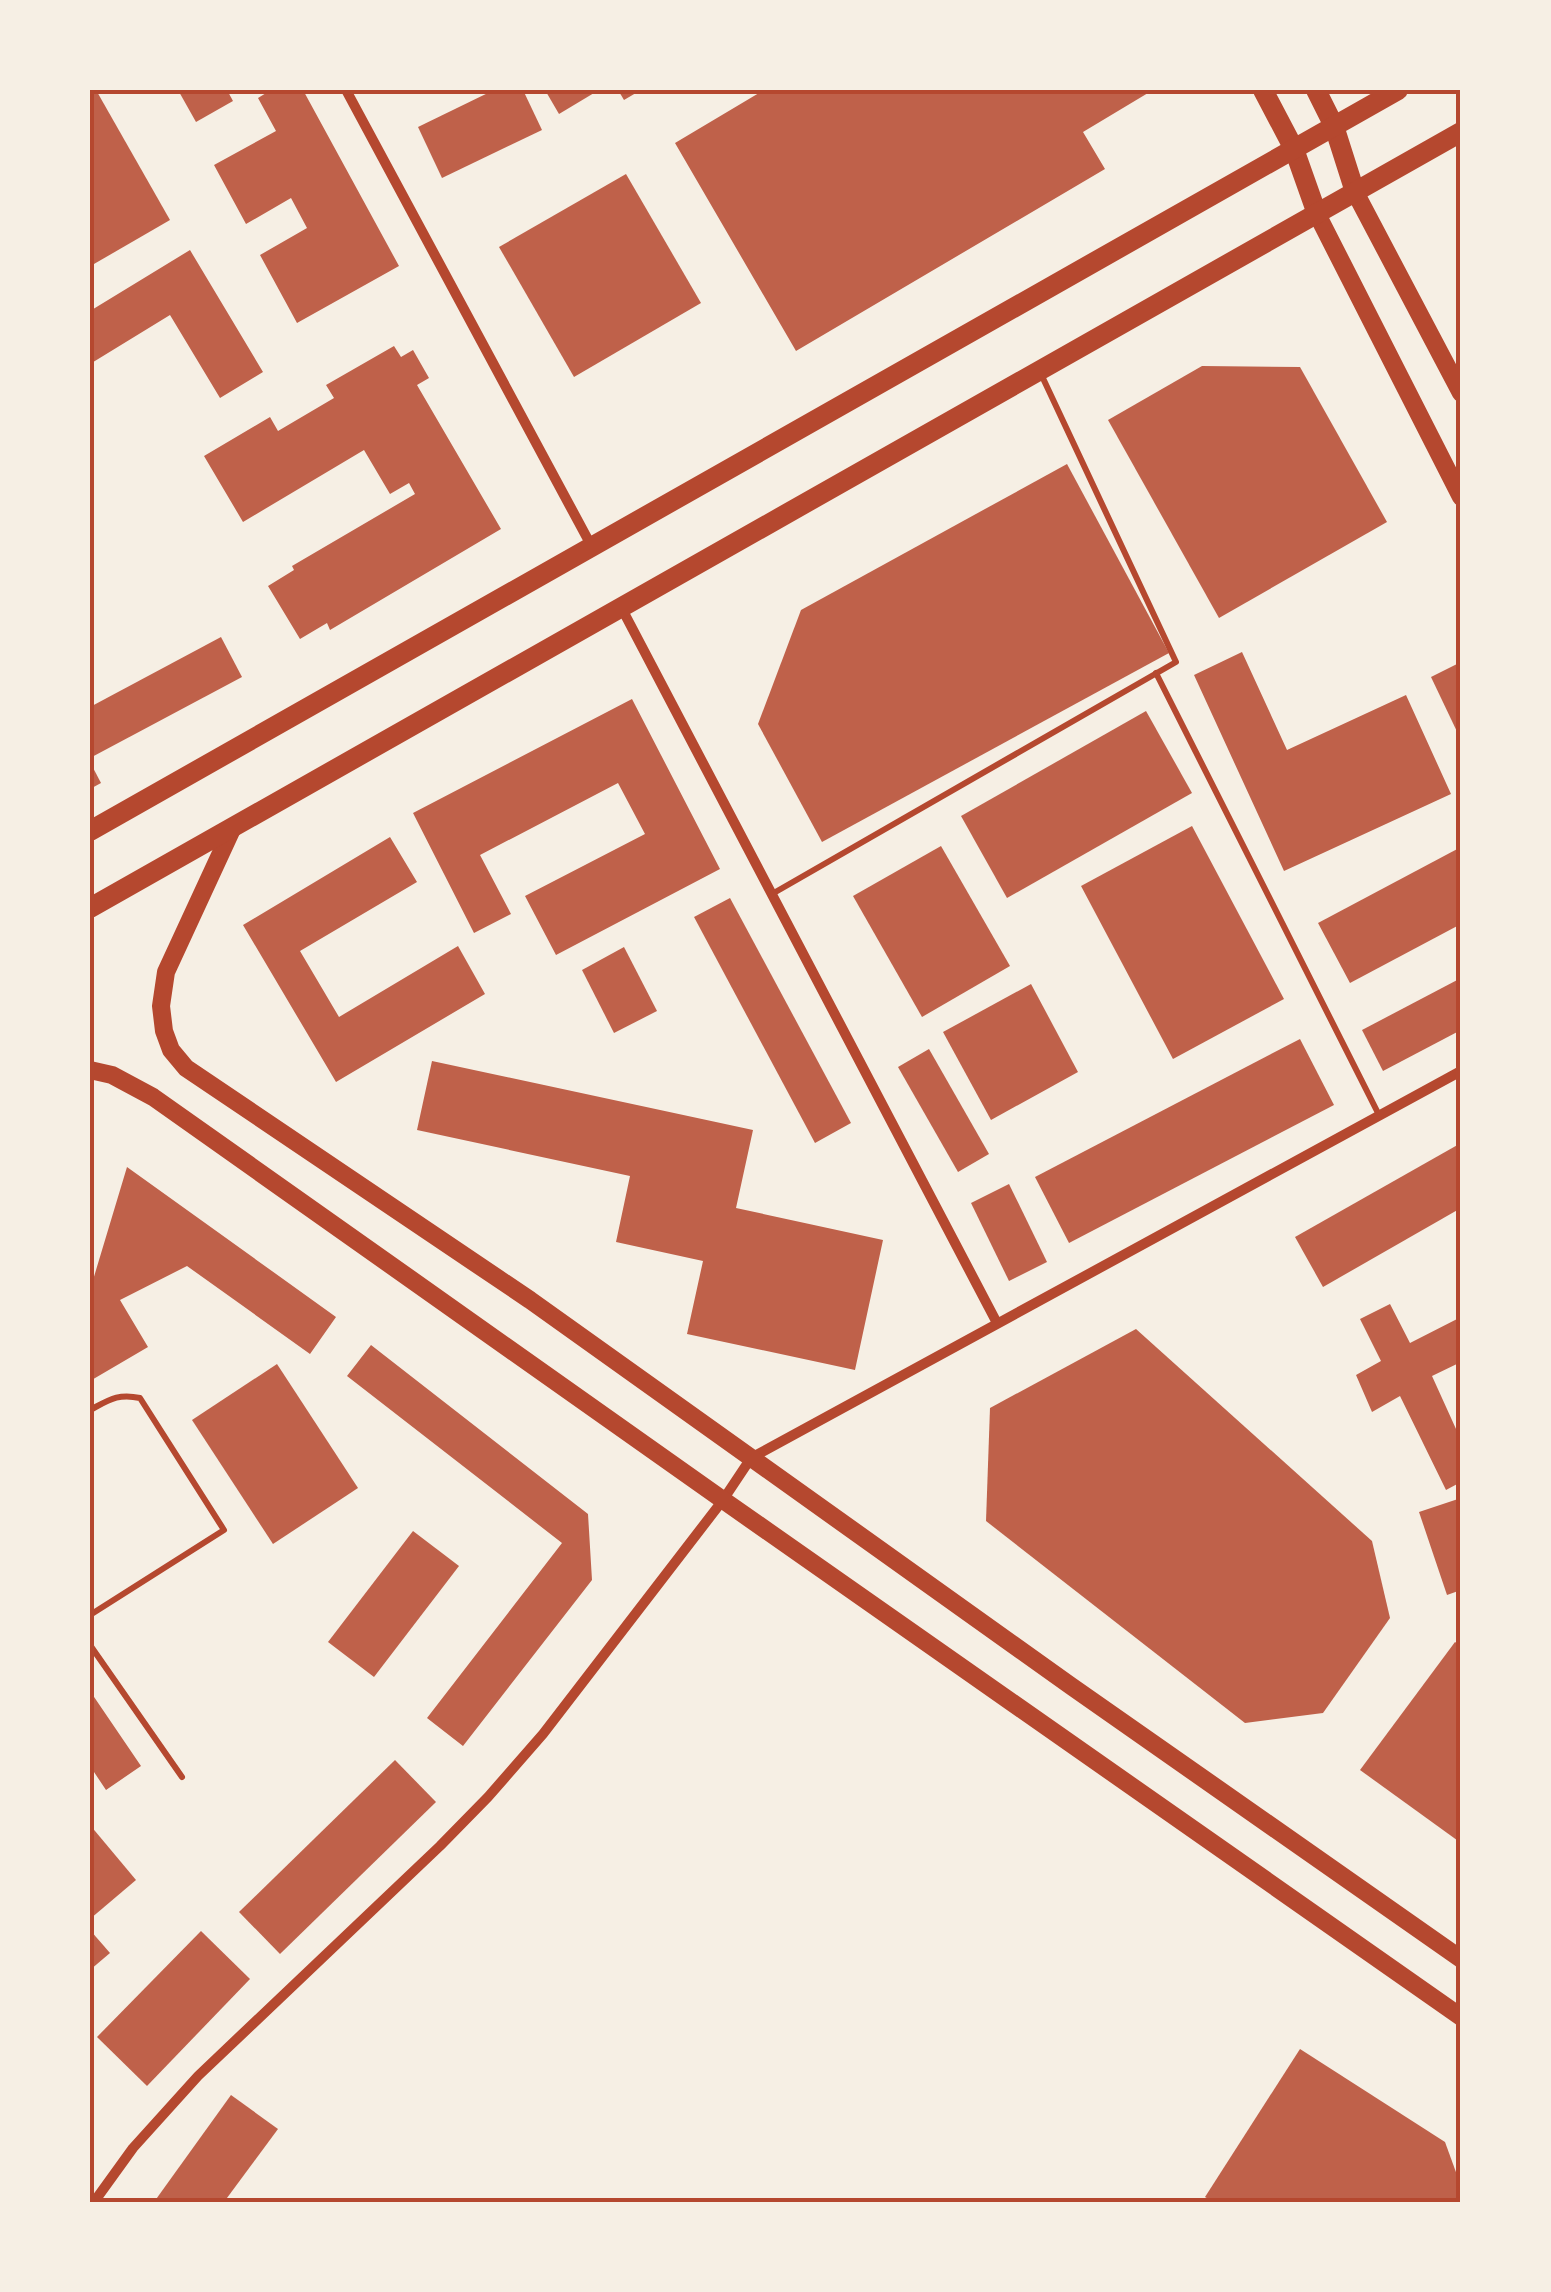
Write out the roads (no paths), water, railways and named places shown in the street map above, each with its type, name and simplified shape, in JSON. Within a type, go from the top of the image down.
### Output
[{"type":"main road","points":[[1263,90],[1294,148],[1317,214],[1461,497]]},
{"type":"main road","points":[[1316,90],[1334,126],[1355,192],[1461,394]]},
{"type":"main road","points":[[90,831],[1398,90]]},
{"type":"main road","points":[[90,908],[1461,132]]},
{"type":"main road","points":[[233,827],[166,972],[161,1006],[164,1031],[171,1050],[186,1068],[530,1300],[1461,1959]]},
{"type":"main road","points":[[90,1070],[112,1075],[153,1097],[1461,2017]]},
{"type":"street","points":[[346,90],[592,547]]},
{"type":"street","points":[[622,608],[997,1323]]},
{"type":"street","points":[[94,2202],[134,2148],[198,2076],[488,1797],[543,1734],[751,1458],[1461,1071]]},
{"type":"lane","points":[[772,894],[1176,662],[1039,370]]},
{"type":"lane","points":[[1156,673],[1380,1116]]},
{"type":"lane","points":[[90,1410],[126,1395],[140,1398],[224,1530],[90,1614]]},
{"type":"lane","points":[[90,1645],[182,1777]]}]
